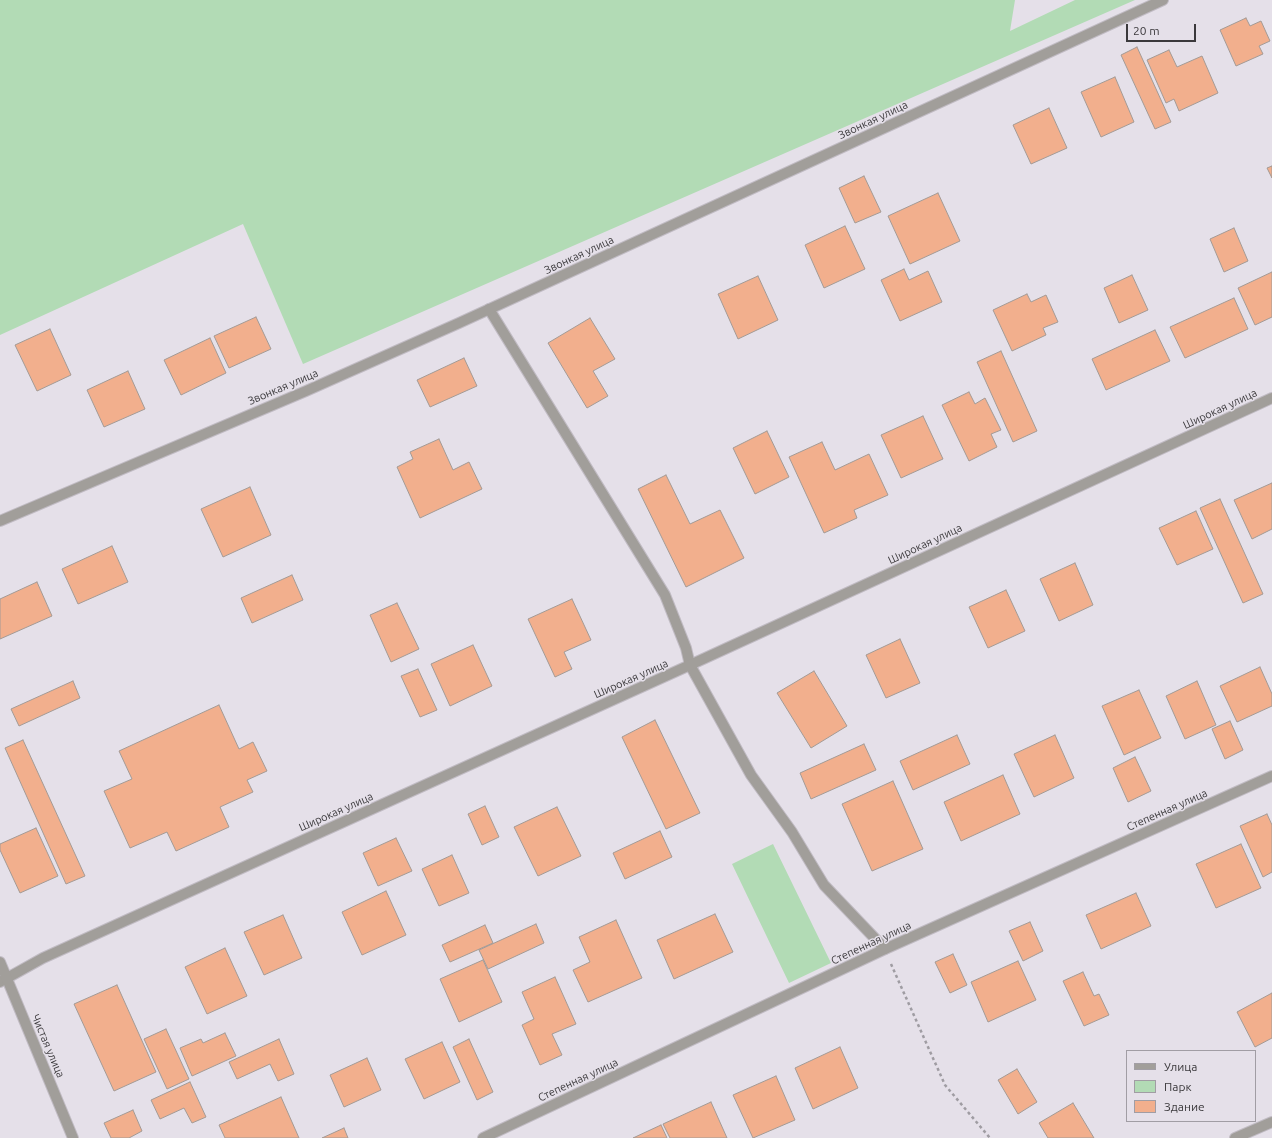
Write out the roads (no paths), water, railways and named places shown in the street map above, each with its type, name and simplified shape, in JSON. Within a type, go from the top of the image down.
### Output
[{"type":"street","name":"Звонкая улица","points":[[0,521],[306,391],[490,309],[1163,0]]},
{"type":"street","points":[[490,309],[665,596],[686,648],[690,665],[751,775],[792,832],[824,885],[885,949]]},
{"type":"street","name":"Широкая улица","points":[[4,980],[43,958],[690,665],[1272,398]]},
{"type":"street","name":"Степенная улица","points":[[483,1138],[885,949],[1272,776]]},
{"type":"street","name":"Чистая улица","points":[[0,962],[4,980],[74,1138]]},
{"type":"street","points":[[1235,1138],[1272,1122]]}]
